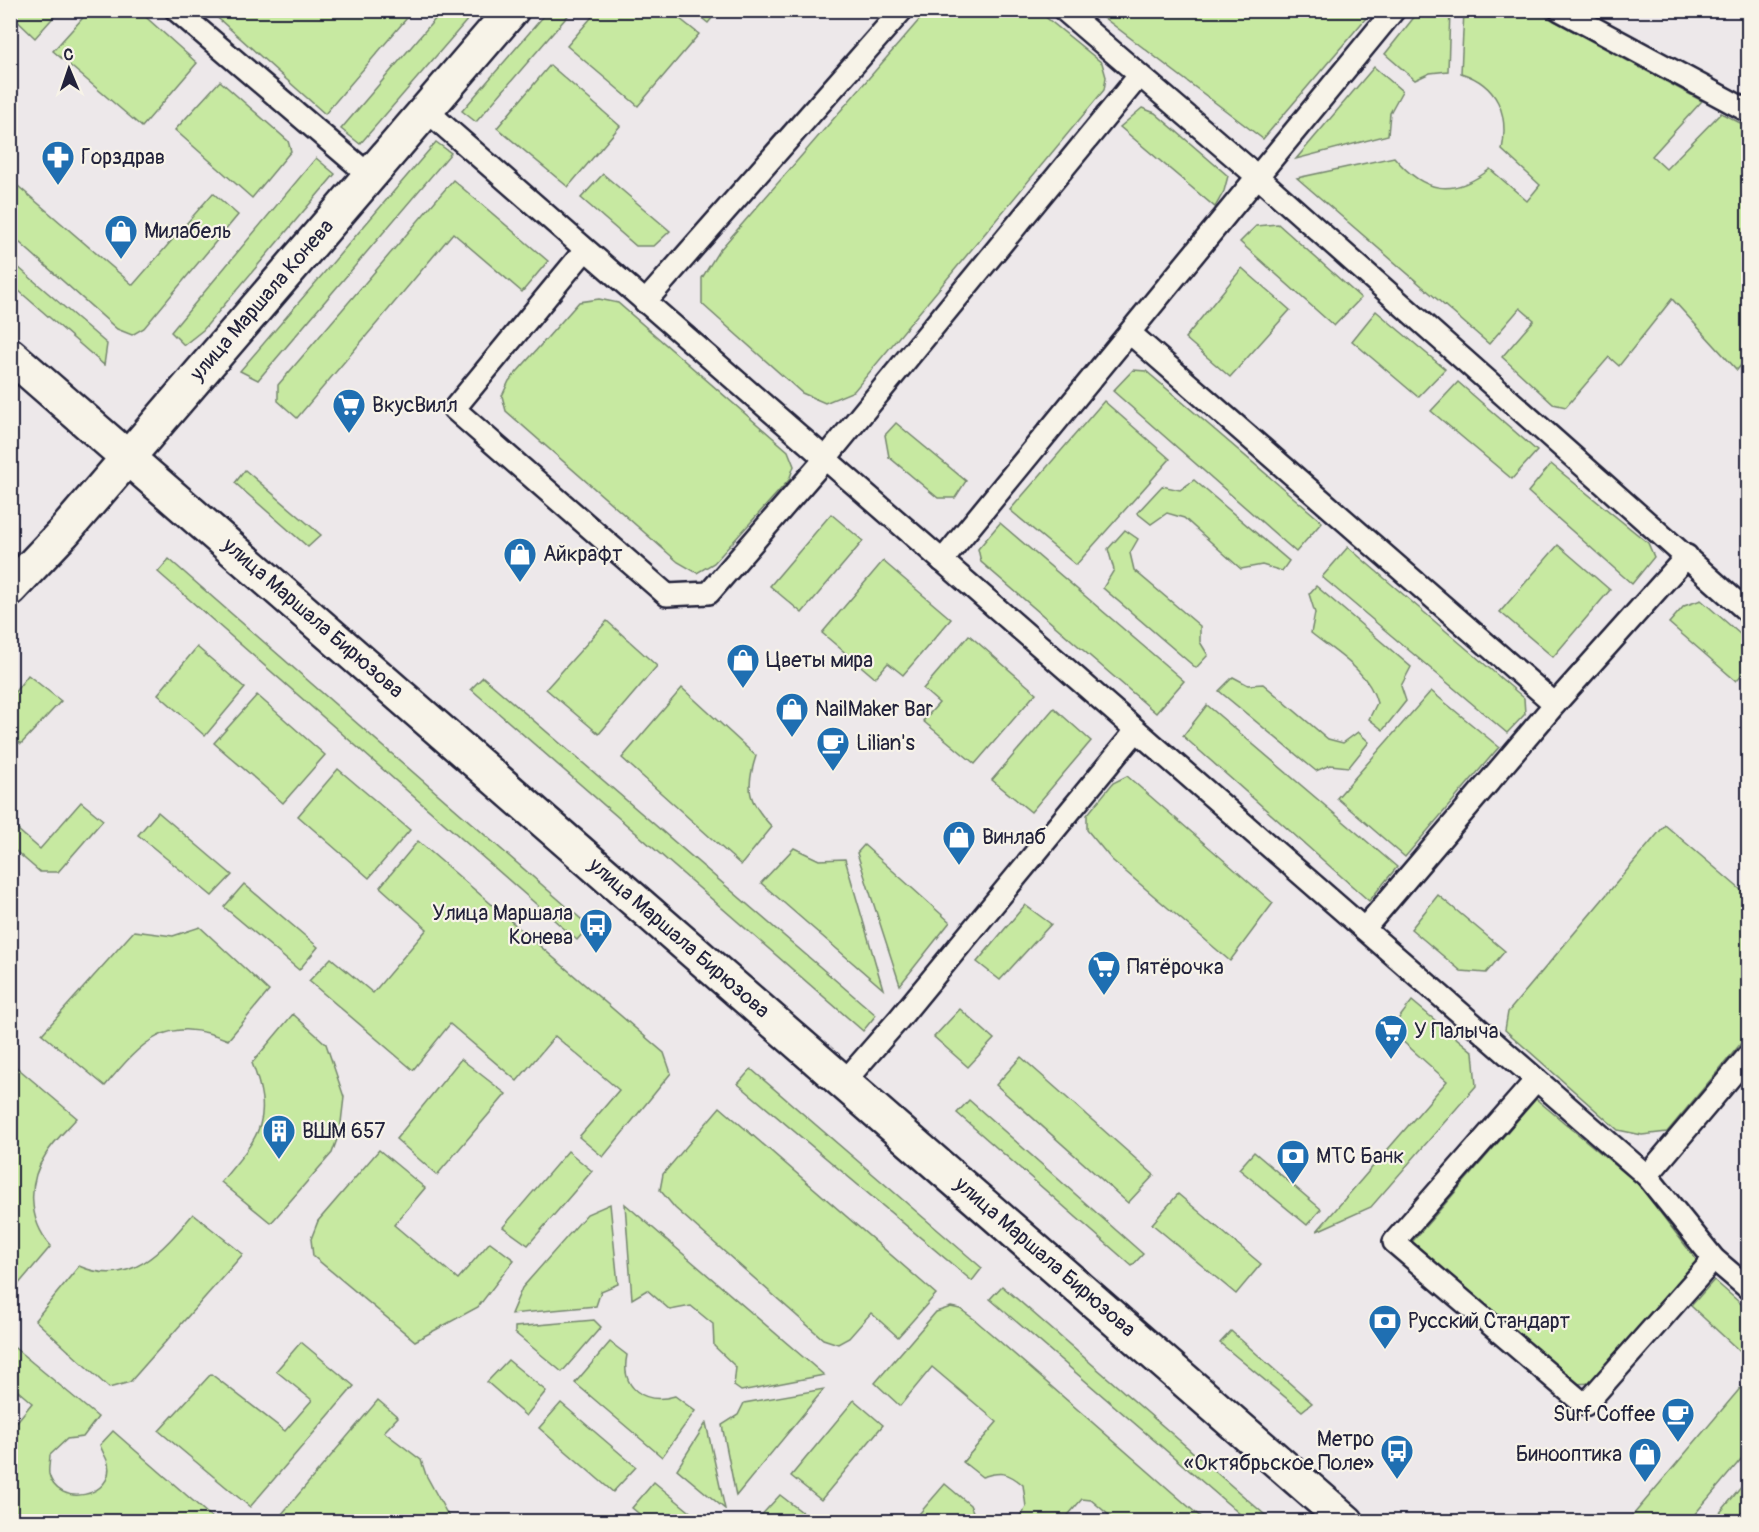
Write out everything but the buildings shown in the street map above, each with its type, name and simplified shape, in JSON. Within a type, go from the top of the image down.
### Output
[{"type":"main road","name":"улица Маршала Конева","points":[[10,589],[128,457],[513,10]]},
{"type":"main road","name":"улица Маршала Бирюзова","points":[[10,355],[1347,1521]]},
{"type":"lane","points":[[176,10],[369,175]]},
{"type":"lane","points":[[645,302],[903,10]]},
{"type":"lane","points":[[1064,10],[1258,177],[1749,612]]},
{"type":"lane","points":[[942,561],[1394,10]]},
{"type":"lane","points":[[1560,10],[1749,111]]},
{"type":"lane","points":[[585,250],[454,409],[667,596],[709,593],[825,459],[1138,75]]},
{"type":"lane","points":[[426,110],[1647,1176],[1714,1259],[1749,1288]]},
{"type":"lane","points":[[1130,333],[1555,704]]},
{"type":"lane","points":[[1364,929],[1555,704],[1687,556]]},
{"type":"lane","points":[[844,1082],[899,1019],[1136,731]]},
{"type":"lane","points":[[1647,1176],[1749,1056]]},
{"type":"lane","points":[[1536,1080],[1394,1242],[1585,1405],[1714,1259]]},
{"type":"green space","points":[[11,10],[59,11],[35,38],[11,15]]},
{"type":"green space","points":[[90,10],[139,11],[197,63],[142,127],[53,51]]},
{"type":"green space","points":[[210,11],[413,11],[325,114]]},
{"type":"green space","points":[[442,11],[475,11],[360,144],[341,129]]},
{"type":"green space","points":[[548,11],[572,11],[476,122],[462,111]]},
{"type":"green space","points":[[597,11],[670,11],[699,34],[638,106],[567,46]]},
{"type":"green space","points":[[693,11],[718,11],[708,23]]},
{"type":"green space","points":[[927,11],[1038,11],[1102,63],[1106,77],[1104,90],[854,391],[825,403],[802,393],[702,304],[702,278],[718,252]]},
{"type":"green space","points":[[1095,11],[1372,11],[1263,139]]},
{"type":"green space","points":[[1419,11],[1450,11],[1448,71],[1430,73],[1415,80],[1385,54]]},
{"type":"green space","points":[[1464,11],[1536,11],[1702,101],[1652,156],[1666,169],[1721,113],[1748,127],[1748,357],[1737,370],[1672,299],[1619,366],[1609,357],[1566,407],[1553,404],[1502,357],[1534,320],[1520,308],[1489,344],[1297,178],[1394,157],[1416,178],[1439,187],[1464,184],[1490,169],[1527,201],[1540,185],[1502,150],[1504,124],[1498,102],[1484,85],[1461,73]]},
{"type":"green space","points":[[550,65],[620,126],[568,187],[497,128]]},
{"type":"green space","points":[[1374,67],[1402,91],[1390,113],[1388,135],[1296,159]]},
{"type":"green space","points":[[220,81],[288,141],[291,151],[252,198],[175,130]]},
{"type":"green space","points":[[1142,108],[1155,113],[1228,176],[1224,191],[1215,207],[1120,127]]},
{"type":"green space","points":[[436,142],[451,153],[258,380],[240,371]]},
{"type":"green space","points":[[316,158],[335,174],[203,330],[184,345],[171,332]]},
{"type":"green space","points":[[603,174],[670,231],[654,246],[636,246],[581,198]]},
{"type":"green space","points":[[11,180],[133,285],[213,193],[238,215],[144,328],[132,335],[117,329],[11,235]]},
{"type":"green space","points":[[453,180],[548,261],[522,292],[453,233],[297,418],[278,401],[278,385]]},
{"type":"green space","points":[[1278,224],[1361,298],[1334,326],[1240,242],[1256,226]]},
{"type":"green space","points":[[11,261],[107,344],[104,365],[11,284]]},
{"type":"green space","points":[[1242,268],[1290,310],[1230,377],[1185,338]]},
{"type":"green space","points":[[599,299],[618,303],[788,451],[794,466],[789,480],[714,563],[697,573],[678,562],[506,411],[502,396],[509,381],[579,302]]},
{"type":"green space","points":[[1376,311],[1445,369],[1418,397],[1352,341]]},
{"type":"green space","points":[[1133,370],[1146,371],[1322,522],[1296,552],[1113,391]]},
{"type":"green space","points":[[1458,382],[1537,451],[1512,479],[1431,411]]},
{"type":"green space","points":[[1104,401],[1170,459],[1076,565],[1010,510]]},
{"type":"green space","points":[[896,423],[966,481],[955,498],[938,498],[889,457],[885,435]]},
{"type":"green space","points":[[1551,464],[1648,543],[1654,557],[1632,584],[1528,492]]},
{"type":"green space","points":[[245,470],[321,535],[308,547],[235,483]]},
{"type":"green space","points":[[1194,480],[1289,561],[1282,571],[1262,565],[1241,569],[1184,518],[1167,513],[1151,524],[1137,513],[1162,486],[1180,490]]},
{"type":"green space","points":[[831,514],[863,541],[802,613],[770,586]]},
{"type":"green space","points":[[1000,523],[1184,681],[1156,713],[981,562],[978,549]]},
{"type":"green space","points":[[1125,530],[1138,539],[1130,553],[1134,570],[1200,626],[1200,642],[1208,655],[1196,668],[1103,588],[1114,570],[1108,549]]},
{"type":"green space","points":[[1558,545],[1610,590],[1553,657],[1500,612]]},
{"type":"green space","points":[[1348,547],[1524,698],[1525,714],[1507,733],[1322,577]]},
{"type":"green space","points":[[169,559],[589,926],[577,940],[158,572]]},
{"type":"green space","points":[[883,561],[951,619],[903,675],[888,663],[875,678],[822,633]]},
{"type":"green space","points":[[1316,586],[1411,667],[1401,686],[1406,701],[1383,730],[1369,719],[1377,703],[1367,681],[1350,664],[1311,633],[1315,613],[1309,594]]},
{"type":"green space","points":[[1701,600],[1748,641],[1748,668],[1736,681],[1669,623],[1684,606]]},
{"type":"green space","points":[[607,621],[657,666],[599,734],[546,689]]},
{"type":"green space","points":[[969,635],[1036,693],[975,764],[923,721],[939,703],[923,689]]},
{"type":"green space","points":[[197,647],[245,688],[205,736],[158,694]]},
{"type":"green space","points":[[28,675],[61,701],[21,744],[11,736],[11,697]]},
{"type":"green space","points":[[483,677],[876,1015],[863,1031],[471,689]]},
{"type":"green space","points":[[1233,677],[1248,685],[1263,684],[1328,739],[1343,743],[1358,732],[1369,742],[1349,767],[1330,765],[1316,771],[1219,691]]},
{"type":"green space","points":[[682,688],[756,756],[750,778],[751,794],[758,810],[772,827],[741,865],[622,758]]},
{"type":"green space","points":[[1431,691],[1499,747],[1405,857],[1337,798]]},
{"type":"green space","points":[[257,695],[325,755],[283,803],[214,743]]},
{"type":"green space","points":[[1207,705],[1397,867],[1369,901],[1183,736]]},
{"type":"green space","points":[[1054,708],[1091,741],[1031,812],[992,780]]},
{"type":"green space","points":[[338,769],[410,830],[369,878],[298,816]]},
{"type":"green space","points":[[1127,776],[1273,903],[1230,961],[1112,860],[1087,830],[1087,815],[1113,783]]},
{"type":"green space","points":[[81,802],[103,820],[58,872],[40,872],[11,847],[11,824],[40,849]]},
{"type":"green space","points":[[158,812],[232,875],[212,896],[138,835]]},
{"type":"green space","points":[[1665,825],[1748,896],[1748,1035],[1667,1132],[1642,1135],[1618,1130],[1505,1030],[1508,1012]]},
{"type":"green space","points":[[418,841],[664,1053],[671,1073],[603,1157],[579,1137],[619,1090],[555,1036],[517,1081],[450,1024],[413,1070],[309,981],[331,958],[373,993],[427,929],[380,887]]},
{"type":"green space","points":[[864,845],[950,922],[900,985],[857,853]]},
{"type":"green space","points":[[794,848],[819,860],[845,859],[883,989],[761,883]]},
{"type":"green space","points":[[244,884],[318,947],[299,970],[224,907]]},
{"type":"green space","points":[[1438,895],[1505,951],[1486,973],[1461,971],[1411,929]]},
{"type":"green space","points":[[1025,905],[1051,924],[1000,980],[977,962]]},
{"type":"green space","points":[[200,927],[269,991],[228,1040],[188,1030],[172,1031],[158,1036],[131,1056],[105,1086],[42,1034],[134,931],[173,936]]},
{"type":"green space","points":[[1412,1001],[1473,1052],[1476,1086],[1371,1207],[1317,1231],[1447,1081],[1390,1030]]},
{"type":"green space","points":[[960,1009],[994,1039],[968,1067],[934,1037]]},
{"type":"green space","points":[[293,1014],[326,1044],[344,1097],[340,1131],[332,1153],[271,1223],[221,1182],[245,1153],[259,1128],[262,1100],[252,1063]]},
{"type":"green space","points":[[1021,1057],[1154,1175],[1128,1203],[996,1085]]},
{"type":"green space","points":[[461,1059],[506,1094],[437,1175],[396,1139]]},
{"type":"green space","points":[[14,1065],[77,1118],[49,1149],[40,1165],[33,1189],[34,1213],[43,1236],[51,1246],[11,1293],[10,1069]]},
{"type":"green space","points":[[751,1069],[982,1268],[972,1281],[738,1084]]},
{"type":"green space","points":[[1536,1099],[1639,1185],[1698,1262],[1593,1383],[1574,1384],[1412,1242]]},
{"type":"green space","points":[[969,1100],[1143,1254],[1132,1266],[957,1113]]},
{"type":"green space","points":[[720,1107],[936,1294],[898,1337],[871,1313],[849,1338],[838,1344],[823,1339],[675,1208],[660,1190],[663,1174]]},
{"type":"green space","points":[[379,1150],[425,1188],[394,1225],[458,1279],[490,1242],[514,1260],[478,1307],[415,1341],[313,1256],[311,1239],[318,1221]]},
{"type":"green space","points":[[568,1151],[592,1171],[528,1245],[503,1227]]},
{"type":"green space","points":[[1254,1152],[1321,1209],[1307,1225],[1239,1169]]},
{"type":"green space","points":[[1178,1194],[1261,1264],[1236,1294],[1152,1224]]},
{"type":"green space","points":[[610,1204],[618,1284],[601,1291],[596,1306],[511,1314],[522,1288],[587,1214]]},
{"type":"green space","points":[[625,1204],[824,1375],[741,1391],[734,1386],[736,1367],[714,1346],[713,1324],[691,1306],[670,1310],[647,1290],[632,1299]]},
{"type":"green space","points":[[193,1214],[243,1254],[130,1382],[109,1388],[35,1320],[79,1266],[98,1272],[115,1273],[130,1269],[144,1262],[170,1241]]},
{"type":"green space","points":[[1714,1280],[1748,1310],[1748,1359],[1691,1306]]},
{"type":"green space","points":[[1002,1286],[1272,1521],[1248,1521],[990,1299]]},
{"type":"green space","points":[[951,1307],[960,1309],[974,1319],[1205,1521],[1116,1521],[1091,1500],[1082,1499],[1063,1521],[1016,1521],[1026,1507],[1023,1485],[1013,1477],[1004,1474],[982,1477],[963,1462],[997,1422],[932,1367],[900,1406],[875,1383],[936,1312]]},
{"type":"green space","points":[[594,1320],[601,1327],[562,1372],[515,1333],[515,1327]]},
{"type":"green space","points":[[1231,1331],[1312,1403],[1302,1411],[1220,1343]]},
{"type":"green space","points":[[301,1342],[354,1386],[250,1507],[159,1431],[211,1374],[285,1431],[312,1400],[276,1371]]},
{"type":"green space","points":[[610,1342],[627,1355],[627,1377],[637,1391],[653,1398],[675,1396],[695,1411],[662,1457],[575,1383]]},
{"type":"green space","points":[[10,1344],[98,1417],[83,1437],[67,1439],[50,1455],[49,1474],[54,1485],[63,1492],[73,1495],[95,1491],[103,1484],[108,1475],[108,1463],[100,1445],[113,1431],[216,1521],[161,1521],[155,1516],[150,1522],[11,1521],[11,1429],[32,1403],[11,1385]]},
{"type":"green space","points":[[508,1360],[546,1391],[526,1416],[487,1382]]},
{"type":"green space","points":[[1748,1379],[1748,1451],[1689,1521],[1628,1521]]},
{"type":"green space","points":[[824,1389],[736,1496],[722,1425],[738,1415],[744,1403]]},
{"type":"green space","points":[[378,1400],[398,1417],[384,1432],[421,1460],[426,1475],[451,1521],[276,1521]]},
{"type":"green space","points":[[854,1400],[883,1425],[821,1500],[791,1476]]},
{"type":"green space","points":[[561,1403],[636,1467],[613,1492],[539,1428]]},
{"type":"green space","points":[[706,1423],[725,1509],[677,1469]]},
{"type":"green space","points":[[1748,1479],[1748,1505],[1735,1521],[1713,1521]]},
{"type":"green space","points":[[654,1482],[701,1521],[648,1521],[632,1508]]},
{"type":"green space","points":[[945,1484],[970,1505],[975,1516],[970,1521],[913,1521]]},
{"type":"green space","points":[[780,1495],[807,1516],[803,1521],[756,1521]]},
{"type":"place","name":"Горздрав","points":[[58,186]]},
{"type":"place","name":"Милабель","points":[[121,260]]},
{"type":"place","name":"ВкусВилл","points":[[349,434]]},
{"type":"place","name":"Айкрафт","points":[[520,583]]},
{"type":"place","name":"Цветы мира","points":[[743,689]]},
{"type":"place","name":"NailMaker Bar","points":[[792,738]]},
{"type":"place","name":"Lilian's","points":[[833,772]]},
{"type":"place","name":"Винлаб","points":[[959,866]]},
{"type":"place","name":"Улица Маршала Конева","points":[[596,954]]},
{"type":"place","name":"Пятёрочка","points":[[1104,996]]},
{"type":"place","name":"У Палыча","points":[[1391,1060]]},
{"type":"place","name":"ВШM 657","points":[[279,1160]]},
{"type":"place","name":"МТС Банк","points":[[1293,1185]]},
{"type":"place","name":"Русский Стандарт","points":[[1385,1350]]},
{"type":"place","name":"Surf Coffee","points":[[1678,1443]]},
{"type":"place","name":"Метро «Октябрьское Поле»","points":[[1397,1480]]},
{"type":"place","name":"Бинооптика","points":[[1645,1483]]}]
